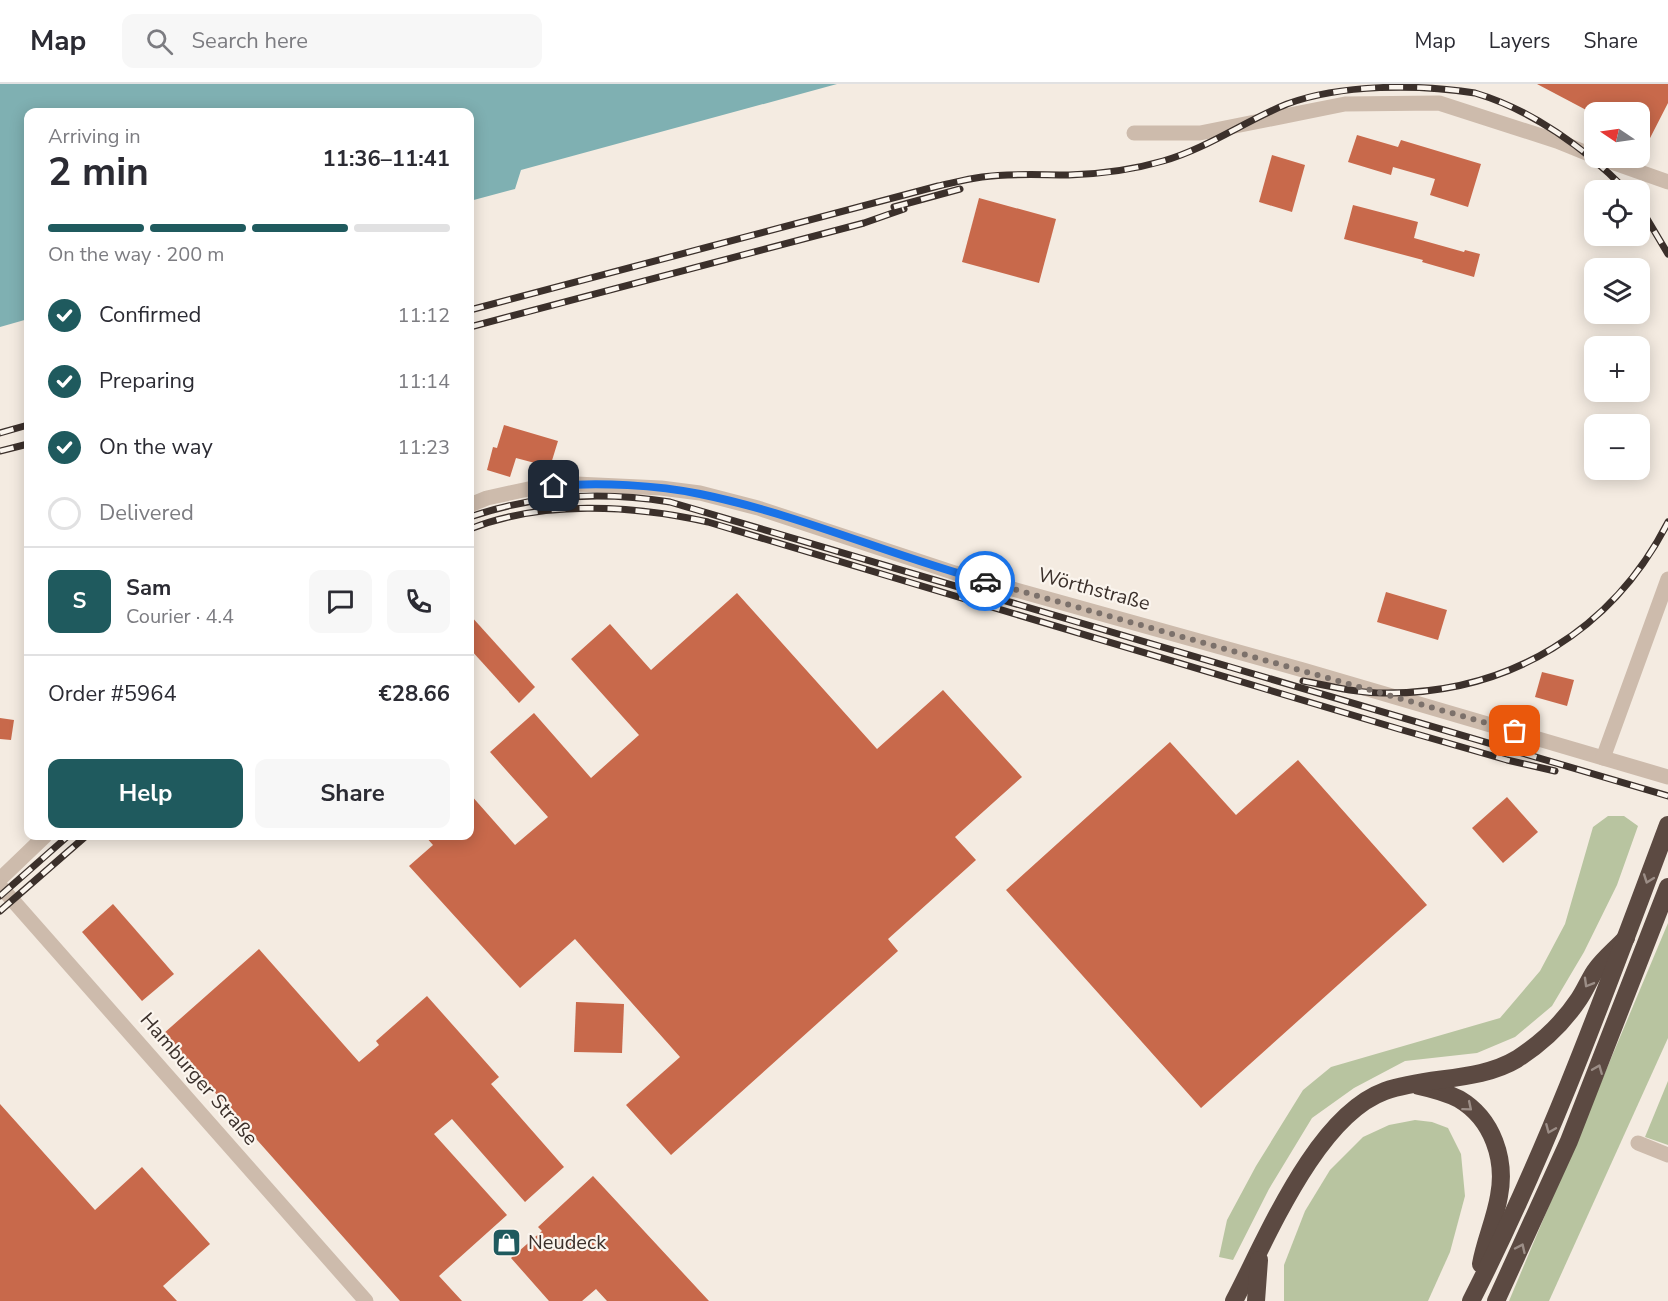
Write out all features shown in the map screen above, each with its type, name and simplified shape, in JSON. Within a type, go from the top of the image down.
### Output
[{"type":"highway","points":[[1474,1294],[1556,1114],[1668,825]]},
{"type":"highway","points":[[1496,1301],[1569,1141],[1668,887]]},
{"type":"highway","points":[[1238,1297],[1260,1249],[1314,1154],[1339,1123],[1374,1096],[1401,1087],[1496,1068],[1516,1060],[1538,1045],[1565,1017],[1579,999],[1596,969],[1626,938]]},
{"type":"highway","points":[[1415,1085],[1449,1094],[1461,1100],[1483,1121],[1496,1143],[1502,1176],[1500,1195],[1495,1217],[1484,1246],[1474,1294]]},
{"type":"highway","points":[[1256,1301],[1260,1249]]},
{"type":"street","points":[[1134,133],[1200,133],[1345,104],[1439,103],[1584,152]]},
{"type":"street","points":[[1628,168],[1668,182]]},
{"type":"street","name":"Wörthstraße","points":[[474,503],[486,498],[533,488],[576,484],[661,488],[699,494],[758,508],[955,573],[1320,674],[1668,777]]},
{"type":"street","points":[[1603,759],[1668,579]]},
{"type":"street","points":[[0,879],[41,840]]},
{"type":"street","name":"Hamburger Straße","points":[[0,886],[366,1301]]},
{"type":"street","points":[[1638,1143],[1668,1155]]},
{"type":"green space","points":[[1608,816],[1624,816],[1638,826],[1617,885],[1584,952],[1552,1006],[1515,1037],[1477,1053],[1405,1061],[1354,1088],[1312,1118],[1269,1189],[1233,1260],[1219,1257],[1227,1220],[1256,1166],[1303,1090],[1331,1067],[1500,1018],[1540,971],[1565,924],[1593,827]]},
{"type":"green space","points":[[1668,923],[1668,1038],[1549,1301],[1509,1301]]},
{"type":"green space","points":[[1668,1081],[1668,1145],[1645,1137]]},
{"type":"green space","points":[[1415,1120],[1432,1122],[1448,1128],[1461,1154],[1465,1196],[1450,1252],[1428,1301],[1284,1301],[1284,1265],[1305,1211],[1330,1170],[1363,1137],[1389,1125]]},
{"type":"water","points":[[0,84],[837,84],[521,170],[515,189],[474,200],[474,108],[24,108],[24,320],[0,327]]},
{"type":"building","points":[[1537,84],[1668,84],[1668,103],[1650,138],[1650,102],[1584,102],[1584,109]]},
{"type":"building","points":[[1357,135],[1398,147],[1401,140],[1481,164],[1468,207],[1430,195],[1435,179],[1393,167],[1391,175],[1348,162]]},
{"type":"building","points":[[1272,155],[1305,165],[1292,212],[1259,202]]},
{"type":"building","points":[[979,198],[1056,219],[1039,283],[962,262]]},
{"type":"building","points":[[1353,205],[1418,222],[1414,238],[1464,252],[1465,250],[1480,254],[1474,277],[1422,262],[1423,260],[1344,239]]},
{"type":"building","points":[[504,425],[558,441],[550,467],[516,458],[510,477],[487,470],[493,447],[497,448]]},
{"type":"building","points":[[1386,592],[1447,610],[1438,640],[1377,622]]},
{"type":"building","points":[[737,593],[877,749],[943,690],[1022,777],[955,837],[976,860],[888,939],[898,951],[671,1155],[626,1105],[680,1057],[575,939],[520,988],[409,866],[433,845],[429,840],[474,840],[474,799],[515,845],[548,817],[490,752],[534,713],[591,778],[639,735],[571,659],[610,624],[651,670]]},
{"type":"building","points":[[474,619],[535,687],[519,703],[474,653]]},
{"type":"building","points":[[1542,672],[1574,680],[1567,706],[1535,697]]},
{"type":"building","points":[[0,718],[14,720],[11,740],[0,739]]},
{"type":"building","points":[[1170,742],[1236,815],[1298,760],[1427,905],[1201,1108],[1006,890]]},
{"type":"building","points":[[1507,797],[1538,832],[1503,863],[1472,828]]},
{"type":"building","points":[[113,904],[174,974],[142,1001],[82,932]]},
{"type":"building","points":[[259,949],[359,1062],[379,1045],[376,1041],[427,996],[499,1077],[491,1084],[564,1167],[525,1202],[452,1119],[434,1134],[507,1215],[439,1276],[462,1301],[400,1301],[163,1034]]},
{"type":"building","points":[[576,1002],[624,1004],[622,1053],[574,1052]]},
{"type":"building","points":[[0,1104],[95,1210],[142,1167],[210,1244],[163,1286],[177,1301],[0,1301]]},
{"type":"building","points":[[593,1176],[709,1301],[607,1301],[596,1289],[582,1301],[549,1301],[511,1258],[542,1231],[538,1227]]},
{"type":"railway","points":[[474,309],[965,180],[1004,175],[1092,174],[1151,164],[1195,149],[1287,104],[1308,97],[1355,89],[1429,88],[1475,93],[1496,100],[1517,109],[1556,132],[1616,180]]},
{"type":"railway","points":[[894,207],[960,189]]},
{"type":"railway","points":[[474,326],[864,223],[904,209]]},
{"type":"railway","points":[[1650,224],[1668,254]]},
{"type":"railway","points":[[0,433],[24,426]]},
{"type":"railway","points":[[0,451],[24,445]]},
{"type":"railway","points":[[474,516],[519,503],[569,497],[619,496],[670,502],[1668,796]]},
{"type":"railway","points":[[474,528],[527,513],[588,508],[649,512],[708,522],[1399,729],[1507,760],[1555,771]]},
{"type":"railway","points":[[1303,681],[1356,691],[1388,693],[1433,690],[1475,681],[1516,667],[1553,648],[1587,624],[1618,594],[1645,560],[1668,522]]},
{"type":"railway","points":[[0,896],[63,840]]},
{"type":"railway","points":[[0,911],[81,840]]},
{"type":"way so far","points":[[985,581],[1515,731]]},
{"type":"place","name":"Neudeck","points":[[507,1242]]},
{"type":"route","points":[[554,486],[576,484],[661,488],[699,494],[758,508],[985,581]]}]
